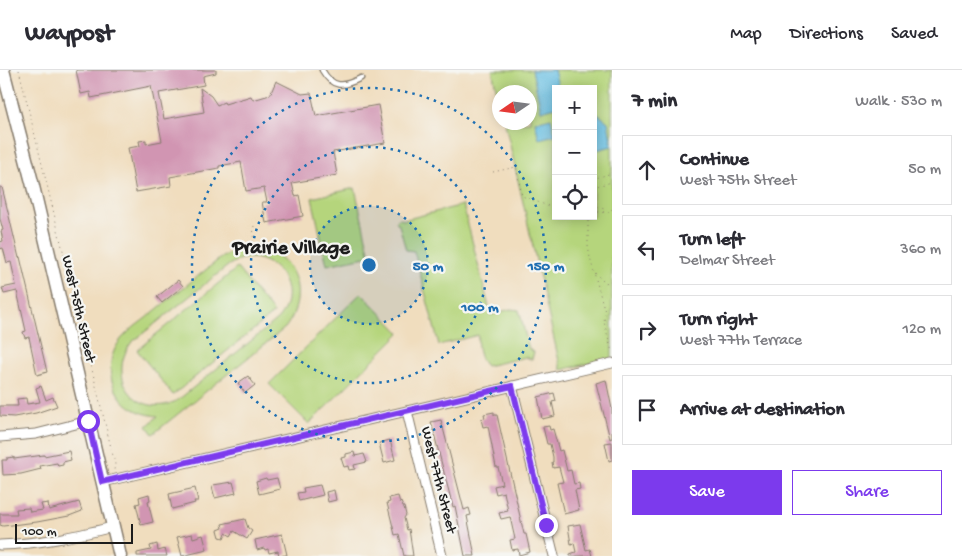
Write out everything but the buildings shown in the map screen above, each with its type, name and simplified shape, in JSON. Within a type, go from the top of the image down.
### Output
[{"type":"main road","name":"West 75th Street","points":[[3,70],[32,182],[120,556]]},
{"type":"street","points":[[102,482],[612,363]]},
{"type":"street","points":[[512,386],[554,556]]},
{"type":"street","name":"West 77th Street","points":[[407,411],[442,556]]},
{"type":"street","points":[[0,437],[36,434],[88,421]]},
{"type":"street","points":[[0,545],[24,545],[113,527]]},
{"type":"lane","points":[[322,70],[331,83],[338,85],[362,78]]},
{"type":"path","points":[[19,70],[115,464],[114,470]]},
{"type":"path","points":[[493,172],[516,167],[522,196],[548,206],[552,202]]},
{"type":"path","points":[[597,177],[612,173]]},
{"type":"path","points":[[597,186],[612,182]]},
{"type":"path","points":[[597,207],[607,211]]},
{"type":"path","points":[[597,212],[612,211]]},
{"type":"path","points":[[588,220],[588,246],[605,312],[604,322],[612,352]]},
{"type":"path","points":[[253,242],[254,225]]},
{"type":"path","points":[[594,273],[605,283],[612,281]]},
{"type":"green space","points":[[492,70],[612,70],[612,358],[561,370],[507,130],[537,130],[537,85],[495,85]]},
{"type":"green space","points":[[355,188],[370,256],[327,265],[312,198]]},
{"type":"green space","points":[[463,205],[491,315],[510,309],[519,310],[529,349],[534,352],[532,359],[526,357],[486,366],[479,352],[478,335],[439,345],[414,251],[406,250],[399,225],[396,221],[399,218],[403,220]]},
{"type":"green space","points":[[248,247],[264,249],[277,254],[287,263],[294,274],[297,287],[297,301],[293,315],[285,328],[153,434],[147,426],[158,416],[139,412],[129,406],[121,398],[114,386],[110,367],[113,354],[122,338],[134,327],[222,257],[236,250]],"holes":[[[254,258],[273,266],[285,281],[287,300],[284,310],[278,319],[178,400],[164,405],[151,405],[139,401],[130,393],[124,382],[122,370],[124,357],[131,343],[229,265],[240,259]]]},
{"type":"green space","points":[[237,268],[274,313],[173,395],[137,350]]},
{"type":"green space","points":[[361,293],[400,333],[309,424],[269,384]]},
{"type":"water","points":[[532,70],[554,70],[558,85],[552,85],[552,108],[541,111],[537,85],[535,85]]},
{"type":"water","points":[[597,114],[608,122],[612,146],[597,150]]},
{"type":"water","points":[[551,118],[552,136],[539,139],[537,122]]},
{"type":"district","name":"Prairie Village","points":[[291,249]]},
{"type":"route","points":[[88,421],[102,482],[512,386],[546,525]]}]
